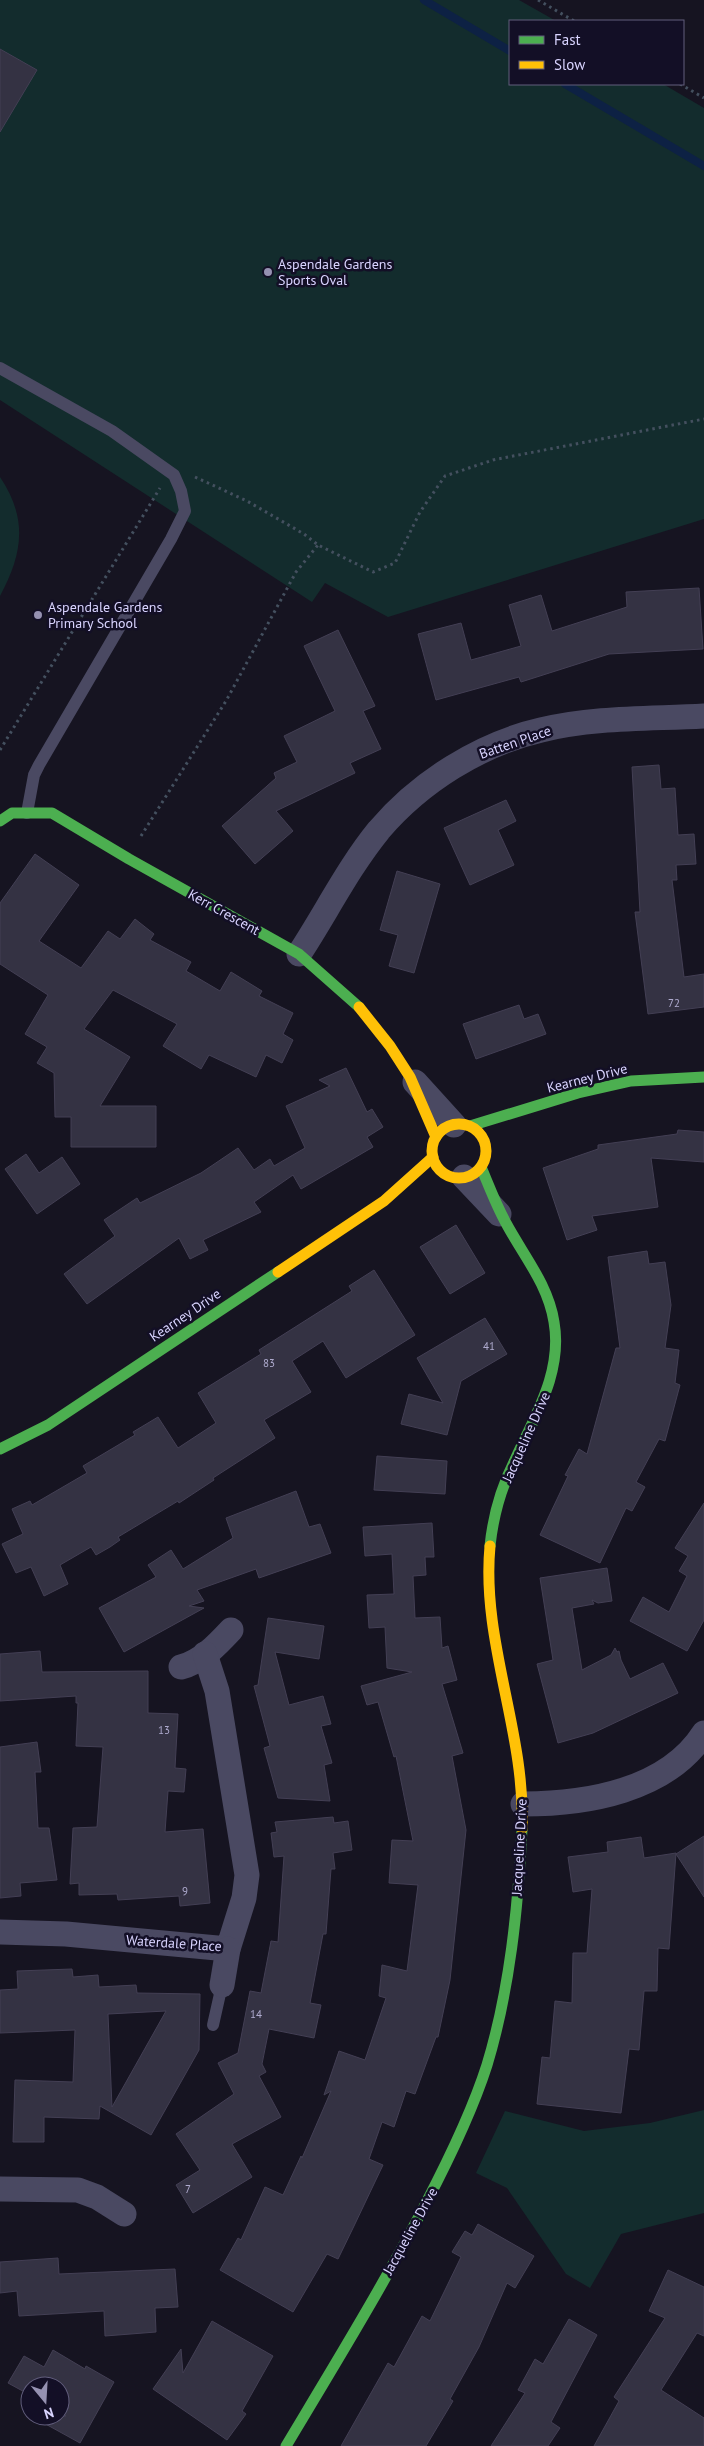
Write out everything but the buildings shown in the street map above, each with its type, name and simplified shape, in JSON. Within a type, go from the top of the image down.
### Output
[{"type":"street","name":"Batten Place","points":[[299,954],[346,878],[380,830],[426,785],[479,752],[541,730],[602,720],[704,716]]},
{"type":"street","name":"Kerr Crescent","points":[[0,821],[12,813],[52,813],[129,859],[299,954],[356,1003],[390,1046],[410,1077],[453,1129]]},
{"type":"street","name":"Kearney Drive","points":[[453,1129],[537,1107],[578,1093],[631,1081],[704,1077]]},
{"type":"street","name":"Kearney Drive","points":[[514,1126],[537,1107]]},
{"type":"street","points":[[431,1182],[464,1173],[489,1145],[481,1135],[453,1129],[432,1150],[433,1158],[441,1171],[464,1173]]},
{"type":"street","name":"Kearney Drive","points":[[0,1449],[48,1424],[384,1201],[433,1158]]},
{"type":"street","name":"Jacqueline Drive","points":[[286,2446],[422,2213],[479,2087],[498,2024],[511,1949],[524,1804],[509,1708],[492,1630],[489,1554],[494,1514],[503,1488],[514,1461],[542,1407],[550,1380],[556,1350],[555,1324],[548,1297],[536,1270],[506,1222],[464,1173]]},
{"type":"street","name":"Kearney Drive","points":[[384,1201],[414,1188]]},
{"type":"street","points":[[181,1667],[193,1664],[231,1630]]},
{"type":"street","name":"Waterdale Place","points":[[0,1932],[66,1934],[228,1948],[244,1898],[247,1875],[218,1697],[205,1654]]},
{"type":"street","points":[[524,1804],[549,1804],[601,1797],[640,1785],[676,1762],[704,1733]]},
{"type":"street","points":[[222,1985],[228,1948]]},
{"type":"street","points":[[0,2189],[78,2190],[97,2198],[124,2214]]},
{"type":"lane","points":[[0,368],[112,431],[174,475],[181,491],[185,511],[171,539],[39,765],[34,775],[27,813]]},
{"type":"lane","points":[[213,2025],[222,1985]]},
{"type":"path","points":[[538,0],[572,20]]},
{"type":"path","points":[[682,85],[704,98]]},
{"type":"path","points":[[0,750],[160,488],[174,475],[184,472],[247,501],[304,534],[318,545],[372,572],[395,563],[420,512],[445,476],[493,460],[704,420]]},
{"type":"path","points":[[129,859],[156,811],[171,791],[226,702],[296,572],[318,545]]},
{"type":"green space","points":[[0,0],[519,0],[554,20],[509,20],[509,85],[665,85],[704,108],[704,519],[388,617],[325,583],[312,602],[0,400]]},
{"type":"green space","points":[[0,477],[15,507],[19,536],[14,565],[0,596]]},
{"type":"green space","points":[[704,2110],[704,2213],[621,2234],[590,2288],[566,2274],[507,2188],[476,2173],[505,2111],[584,2131],[650,2123]]},
{"type":"waterway","points":[[424,0],[509,50]]},
{"type":"waterway","points":[[567,85],[704,166]]},
{"type":"traffic: fast","points":[[0,821],[12,813],[52,813],[129,859],[299,954],[359,1007]]},
{"type":"traffic: fast","points":[[470,1126],[578,1093],[631,1081],[704,1077]]},
{"type":"traffic: fast","points":[[481,1167],[502,1216],[541,1282],[551,1308],[556,1341],[551,1377],[538,1411],[501,1492],[490,1546]]},
{"type":"traffic: fast","points":[[0,1449],[48,1425],[278,1272]]},
{"type":"traffic: fast","points":[[286,2446],[358,2326],[410,2234],[435,2186],[474,2100],[487,2065],[502,2007],[512,1948],[522,1829]]},
{"type":"traffic: slow","points":[[359,1007],[390,1046],[410,1077],[436,1137]]},
{"type":"traffic: slow","points":[[459,1124],[469,1126],[478,1132],[484,1141],[486,1151],[484,1161],[478,1170],[469,1176],[459,1178],[449,1176],[440,1170],[434,1161],[432,1151],[434,1141],[440,1132],[449,1126],[459,1124]]},
{"type":"traffic: slow","points":[[278,1272],[384,1201],[433,1157]]},
{"type":"traffic: slow","points":[[490,1546],[489,1582],[492,1617],[517,1758],[521,1793],[522,1829]]},
{"type":"place","name":"Aspendale Gardens Sports Oval","points":[[268,272]]},
{"type":"place","name":"Aspendale Gardens Primary School","points":[[38,615]]}]
